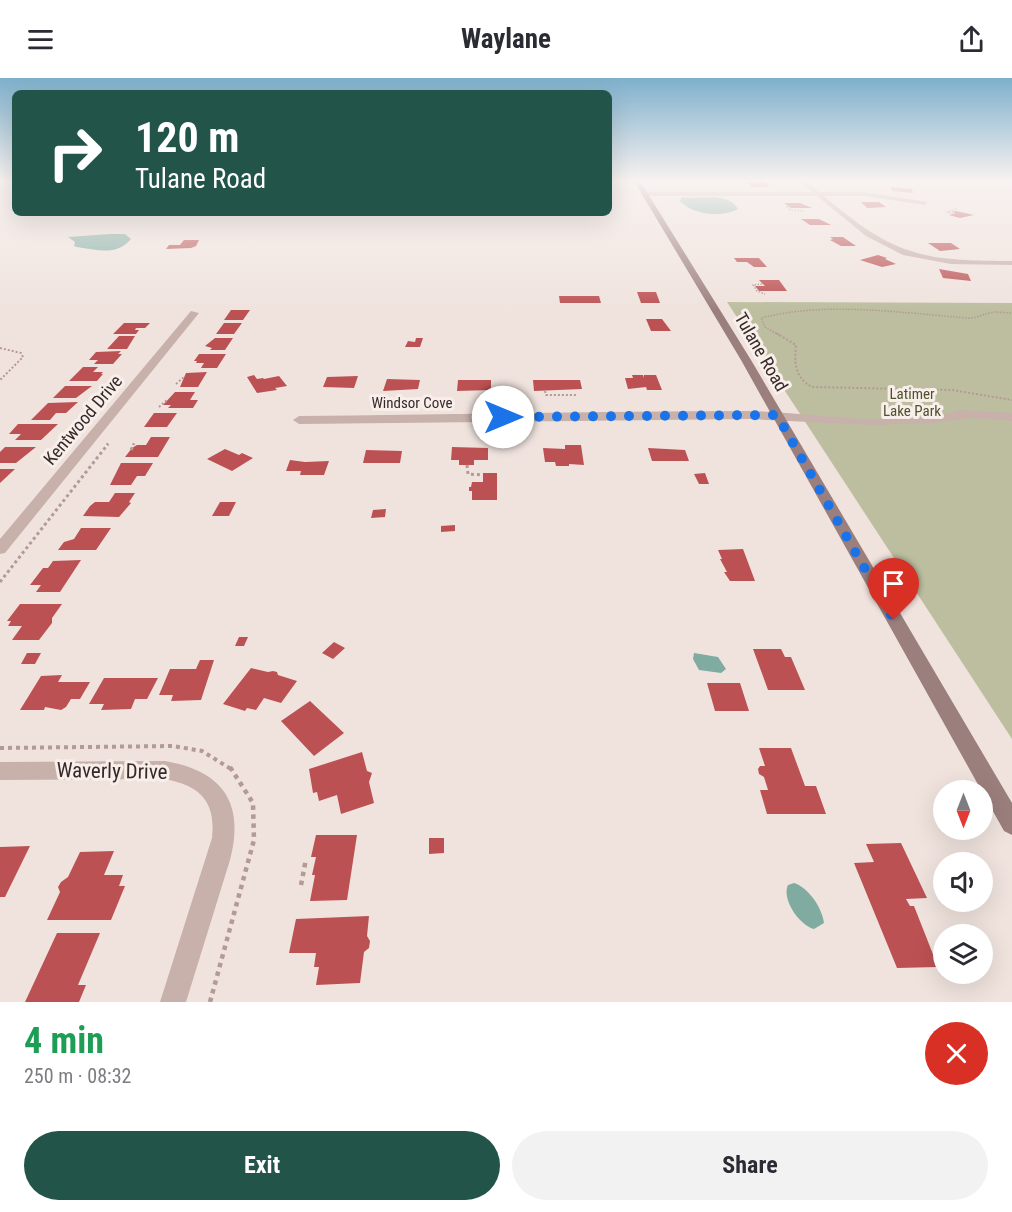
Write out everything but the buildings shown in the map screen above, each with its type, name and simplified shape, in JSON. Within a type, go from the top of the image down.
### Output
[{"type":"street","name":"Tulane Road","points":[[663,224],[777,415],[1012,824]]},
{"type":"street","points":[[858,224],[897,250],[923,257],[962,262],[1012,263]]},
{"type":"street","name":"Kentwood Drive","points":[[0,549],[194,313]]},
{"type":"street","name":"Windsor Cove","points":[[299,420],[777,415],[816,420],[910,420],[969,415],[1012,417]]},
{"type":"street","name":"Waverly Drive","points":[[0,771],[165,770],[185,773],[205,782],[217,798],[224,817],[220,848],[173,1002]]},
{"type":"path","points":[[762,284],[753,285],[757,291],[765,294]]},
{"type":"path","points":[[1012,313],[991,312],[984,317],[971,318],[898,312],[813,309],[769,315],[761,318],[761,322],[773,333],[796,345],[794,365],[804,382],[812,387],[952,390],[1012,400]]},
{"type":"path","points":[[0,348],[21,353],[23,357],[0,380]]},
{"type":"path","points":[[176,384],[184,377]]},
{"type":"path","points":[[545,391],[546,395],[576,394]]},
{"type":"path","points":[[159,407],[167,400]]},
{"type":"path","points":[[0,582],[114,436]]},
{"type":"path","points":[[131,450],[135,442]]},
{"type":"path","points":[[467,465],[468,474],[483,475]]},
{"type":"path","points":[[0,748],[173,746],[202,751],[234,771],[253,803],[254,840],[210,1002]]},
{"type":"path","points":[[301,885],[306,859]]},
{"type":"green space","name":"Latimer Lake Park","points":[[727,302],[1012,303],[1012,739]]},
{"type":"water","points":[[125,234],[131,239],[120,248],[107,250],[74,246],[75,242],[68,237]]},
{"type":"water","points":[[694,653],[718,657],[726,669],[721,673],[699,670],[693,659]]},
{"type":"water","points":[[794,883],[810,894],[821,911],[824,923],[814,929],[803,923],[789,904],[788,885]]},
{"type":"route","points":[[503,417],[777,415],[894,620]]}]
